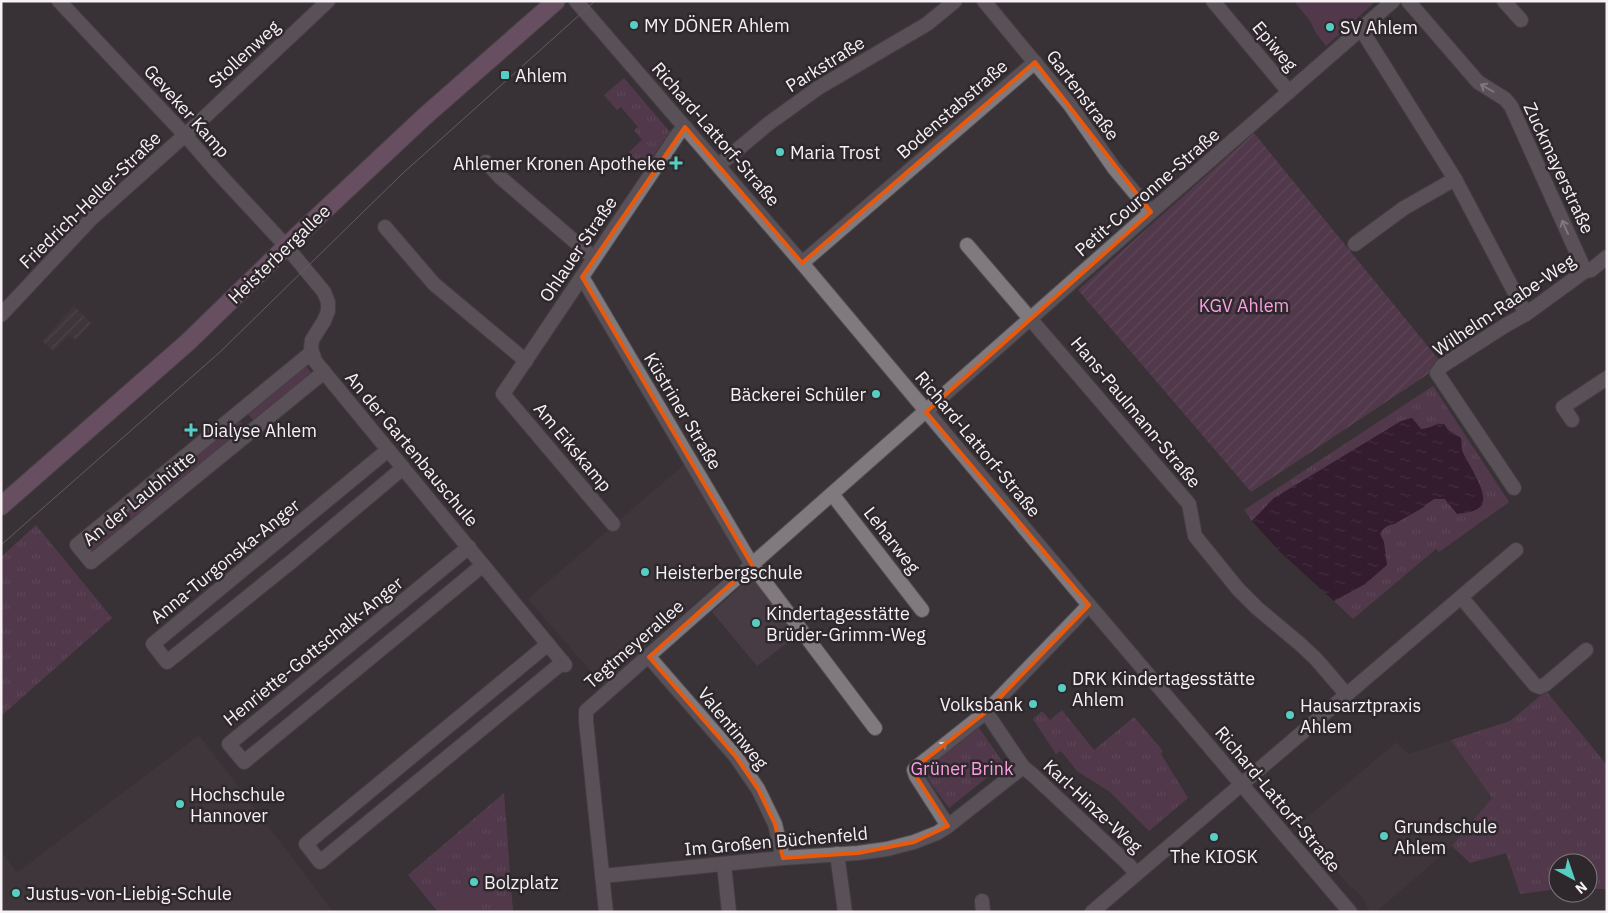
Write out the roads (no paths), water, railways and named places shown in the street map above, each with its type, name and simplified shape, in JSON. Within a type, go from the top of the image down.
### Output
[{"type":"main road","name":"Heisterbergallee","points":[[2,504],[188,342],[286,246],[430,112],[556,1]]},
{"type":"street","name":"Geveker Kamp","points":[[59,1],[286,246]]},
{"type":"street","name":"Stollenweg","points":[[184,135],[328,1]]},
{"type":"street","name":"Richard-Lattorf-Straße","points":[[576,1],[719,165],[1350,912]]},
{"type":"street","name":"Parkstraße","points":[[719,165],[768,124],[818,88],[927,24],[955,1]]},
{"type":"street","name":"Gartenstraße","points":[[984,1],[1070,104],[1114,168],[1151,212]]},
{"type":"street","name":"Epiweg","points":[[1213,1],[1289,92]]},
{"type":"street","name":"Petit-Couronne-Straße","points":[[926,412],[1393,1]]},
{"type":"street","name":"Zuckmayerstraße","points":[[1408,1],[1478,82],[1505,99],[1511,106],[1585,271]]},
{"type":"street","points":[[1504,1],[1521,20]]},
{"type":"street","points":[[1361,29],[1455,179],[1526,314]]},
{"type":"street","name":"Bodenstabstraße","points":[[802,263],[1035,62]]},
{"type":"street","name":"Ohlauer Straße","points":[[503,394],[678,134],[685,127]]},
{"type":"street","name":"Friedrich-Heller-Straße","points":[[1,315],[91,219],[184,135]]},
{"type":"street","points":[[486,162],[501,178],[594,258]]},
{"type":"street","points":[[1355,244],[1404,208],[1455,179]]},
{"type":"street","points":[[385,226],[434,284],[526,361]]},
{"type":"street","name":"Hans-Paulmann-Straße","points":[[967,245],[1189,504],[1194,536],[1238,589],[1316,659],[1347,695]]},
{"type":"street","points":[[286,246],[324,292],[328,302],[327,316],[312,340],[312,352]]},
{"type":"street","name":"Wilhelm-Raabe-Weg","points":[[1514,488],[1437,373],[1442,366],[1526,314],[1607,257]]},
{"type":"street","name":"Küstriner Straße","points":[[582,277],[752,565],[875,728]]},
{"type":"street","name":"An der Gartenbauschule","points":[[312,352],[315,362],[564,663],[493,720]]},
{"type":"street","name":"An der Laubhütte","points":[[312,352],[77,545],[91,562],[324,372]]},
{"type":"street","points":[[1572,420],[1563,407],[1607,378]]},
{"type":"street","name":"Am Eikskamp","points":[[503,394],[613,524]]},
{"type":"street","points":[[240,410],[255,428]]},
{"type":"street","name":"Tegtmeyerallee","points":[[606,912],[586,711],[926,412]]},
{"type":"street","name":"Anna-Turgonska-Anger","points":[[388,450],[153,644],[168,662],[403,468]]},
{"type":"street","name":"Leharweg","points":[[832,494],[922,610]]},
{"type":"street","points":[[321,506],[336,524]]},
{"type":"street","points":[[120,510],[134,527]]},
{"type":"street","name":"Henriette-Gottschalk-Anger","points":[[469,547],[229,744],[244,762],[483,565]]},
{"type":"street","points":[[1092,912],[1108,907],[1136,873],[1516,550]]},
{"type":"street","points":[[1461,597],[1535,685],[1546,684],[1586,650]]},
{"type":"street","points":[[400,604],[415,622]]},
{"type":"street","points":[[948,826],[914,770],[986,712],[1089,605]]},
{"type":"street","points":[[199,606],[214,624]]},
{"type":"street","points":[[478,702],[493,720],[320,862],[306,844],[548,644]]},
{"type":"street","name":"Valentinweg","points":[[649,657],[736,757],[758,789],[775,824],[783,858]]},
{"type":"street","points":[[279,703],[293,721]]},
{"type":"street","points":[[986,712],[1023,767]]},
{"type":"street","name":"Im Großen Büchenfeld","points":[[602,876],[888,849],[937,833],[1023,767]]},
{"type":"street","name":"Karl-Hinze-Weg","points":[[1023,767],[1136,873]]},
{"type":"street","points":[[359,800],[373,820]]},
{"type":"street","points":[[837,854],[845,912]]},
{"type":"street","points":[[724,864],[729,912]]},
{"type":"water","points":[[1412,418],[1421,429],[1444,424],[1449,431],[1461,438],[1464,455],[1481,488],[1483,503],[1479,508],[1457,514],[1445,499],[1434,499],[1424,507],[1389,525],[1380,534],[1384,542],[1387,565],[1365,584],[1334,601],[1280,552],[1252,521],[1274,498],[1401,421]]},
{"type":"tram line","points":[[1,545],[220,352],[402,174],[595,1]]},
{"type":"place","name":"MY DÖNER Ahlem","points":[[634,25]]},
{"type":"place","name":"SV Ahlem","points":[[1330,27]]},
{"type":"place","name":"Ahlem","points":[[505,75]]},
{"type":"place","name":"Maria Trost","points":[[780,152]]},
{"type":"place","name":"Ahlemer Kronen Apotheke","points":[[676,163]]},
{"type":"place","name":"Bäckerei Schüler","points":[[876,394]]},
{"type":"place","name":"Dialyse Ahlem","points":[[191,430]]},
{"type":"place","name":"Heisterbergschule","points":[[645,572]]},
{"type":"place","name":"Kindertagesstätte Brüder-Grimm-Weg","points":[[756,623]]},
{"type":"place","name":"DRK Kindertagesstätte Ahlem","points":[[1062,688]]},
{"type":"place","name":"Volksbank","points":[[1033,704]]},
{"type":"place","name":"Hausarztpraxis Ahlem","points":[[1290,715]]},
{"type":"place","name":"Hochschule Hannover","points":[[180,804]]},
{"type":"place","name":"Grundschule Ahlem","points":[[1384,836]]},
{"type":"place","name":"The KIOSK","points":[[1214,837]]},
{"type":"place","name":"Bolzplatz","points":[[474,882]]},
{"type":"place","name":"Justus-von-Liebig-Schule","points":[[16,893]]},
{"type":"park label","name":"KGV Ahlem","points":[[1244,305]]},
{"type":"park label","name":"Grüner Brink","points":[[962,768]]}]
